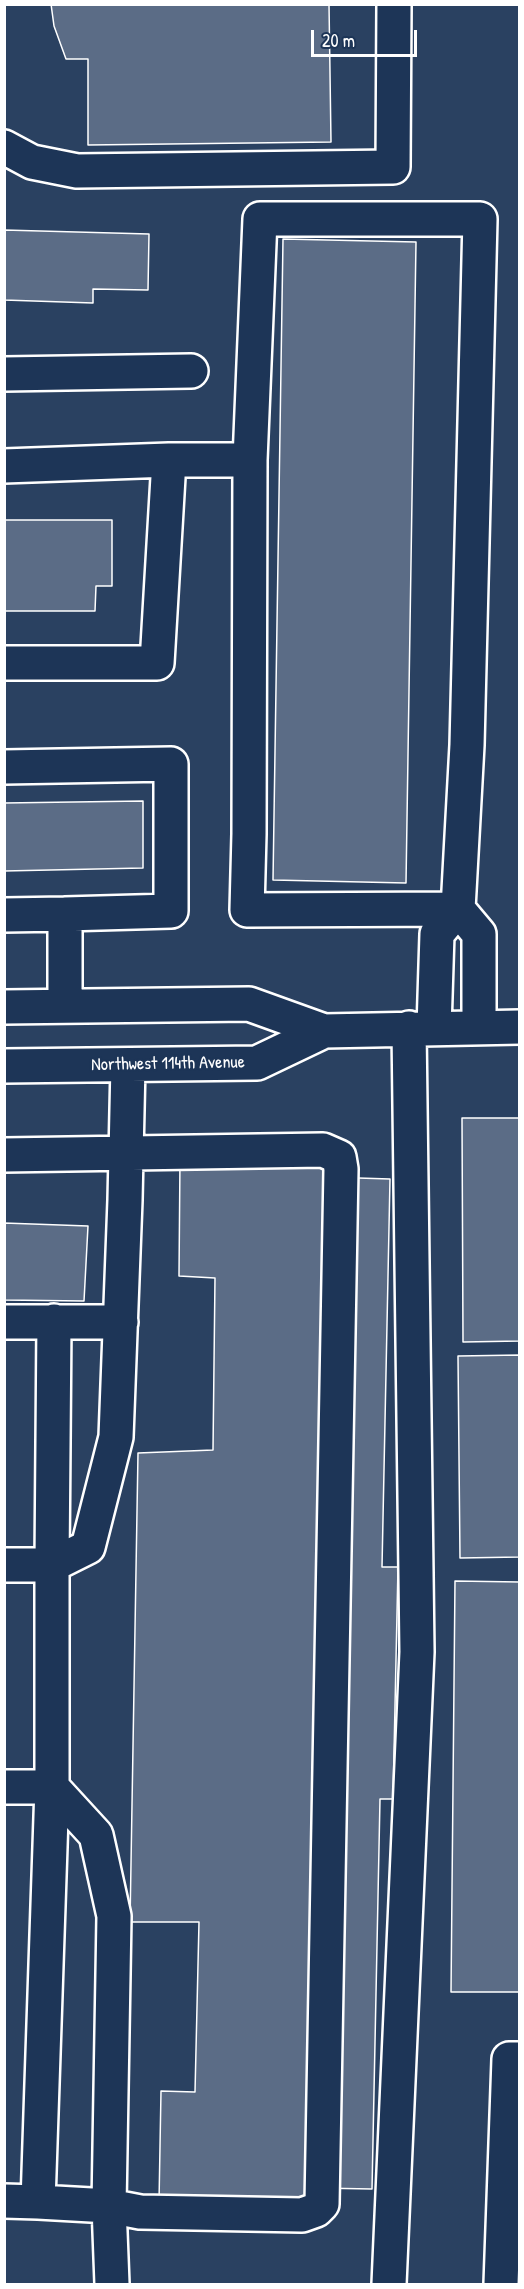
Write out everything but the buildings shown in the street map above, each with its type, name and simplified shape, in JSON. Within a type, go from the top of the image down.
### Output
[{"type":"street","points":[[4,147],[32,162],[77,171],[393,167],[394,4]]},
{"type":"street","points":[[389,2284],[417,1652],[421,1028],[437,934],[458,909],[467,746],[480,219],[260,219],[250,460],[247,910],[458,909]]},
{"type":"street","points":[[4,374],[191,371]]},
{"type":"street","points":[[4,466],[169,460],[250,460]]},
{"type":"street","points":[[4,663],[157,663],[169,460]]},
{"type":"street","points":[[4,767],[171,764],[171,911],[4,915]]},
{"type":"street","points":[[458,909],[479,934],[479,1028]]},
{"type":"street","points":[[65,914],[65,1006]]},
{"type":"street","name":"Northwest 114th Avenue","points":[[4,1007],[249,1004],[324,1031],[519,1027]]},
{"type":"street","name":"Northwest 114th Avenue","points":[[4,1066],[257,1063],[324,1031]]},
{"type":"street","points":[[4,1565],[52,1565],[88,1546],[116,1437],[128,1065]]},
{"type":"street","points":[[4,1155],[323,1150],[339,1157],[341,1169],[322,2204],[315,2210],[302,2215],[140,2212],[110,2206],[4,2201]]},
{"type":"street","points":[[38,2202],[52,1787],[54,1321]]},
{"type":"street","points":[[4,1322],[121,1322]]},
{"type":"street","points":[[4,1787],[52,1787],[96,1835],[114,1916],[110,2206],[112,2284]]},
{"type":"street","points":[[501,2284],[509,2059],[519,2059]]}]
